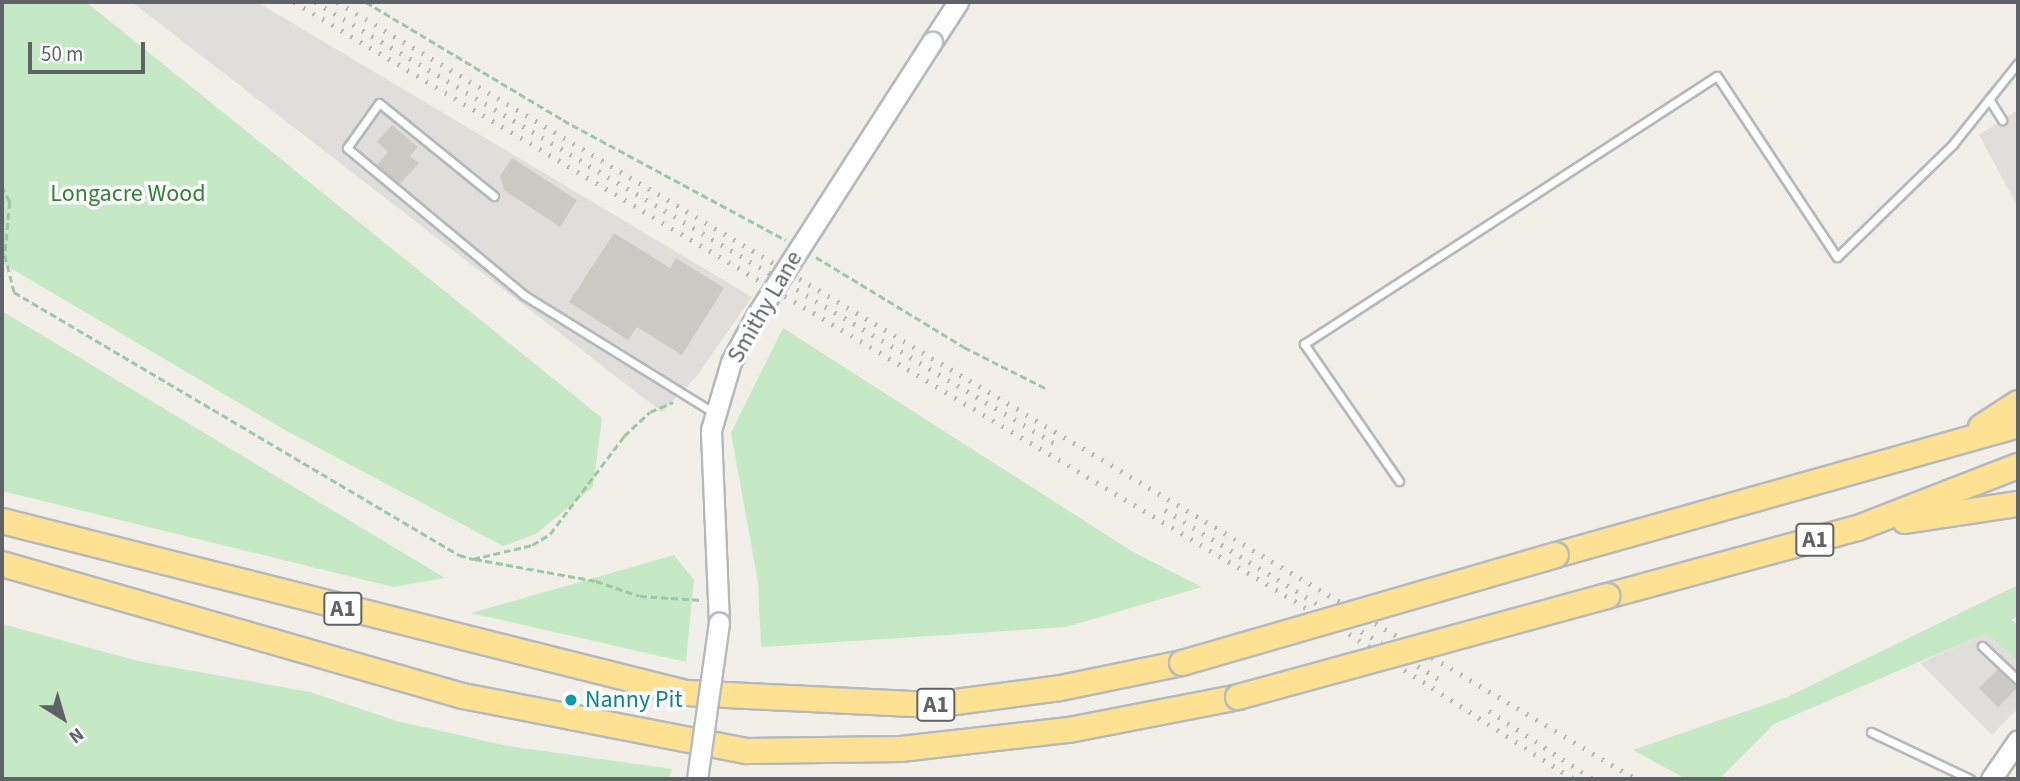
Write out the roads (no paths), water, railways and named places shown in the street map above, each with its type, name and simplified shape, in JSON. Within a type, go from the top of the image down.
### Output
[{"type":"highway","points":[[1950,446],[2018,403]]},
{"type":"highway","name":"A1","points":[[2,521],[686,693],[933,705],[1060,688],[1182,663],[2018,425]]},
{"type":"highway","name":"A1","points":[[2,564],[463,696],[747,751],[901,749],[1069,730],[1238,697],[1858,528],[2018,466]]},
{"type":"highway","points":[[1858,528],[2018,504]]},
{"type":"street","name":"Smithy Lane","points":[[697,779],[720,601],[709,467],[715,414],[731,362],[756,316],[958,2]]},
{"type":"street","points":[[1991,779],[2018,740]]},
{"type":"lane","points":[[1399,481],[1304,344],[1717,76],[1837,257],[1953,144],[2018,63]]},
{"type":"lane","points":[[1989,99],[2002,120]]},
{"type":"lane","points":[[494,196],[379,103],[347,148],[524,295],[715,414]]},
{"type":"lane","points":[[1982,646],[2018,680]]},
{"type":"lane","points":[[1871,732],[1970,779]]},
{"type":"railway","points":[[294,2],[1340,628],[1573,779]]},
{"type":"railway","points":[[315,2],[1054,443]]},
{"type":"railway","points":[[337,2],[1636,779]]},
{"type":"railway","points":[[1165,510],[1439,679]]},
{"type":"railway","points":[[1489,711],[1593,779]]},
{"type":"place","name":"Nanny Pit","points":[[571,700]]},
{"type":"park label","name":"Longacre Wood","points":[[128,194]]}]
